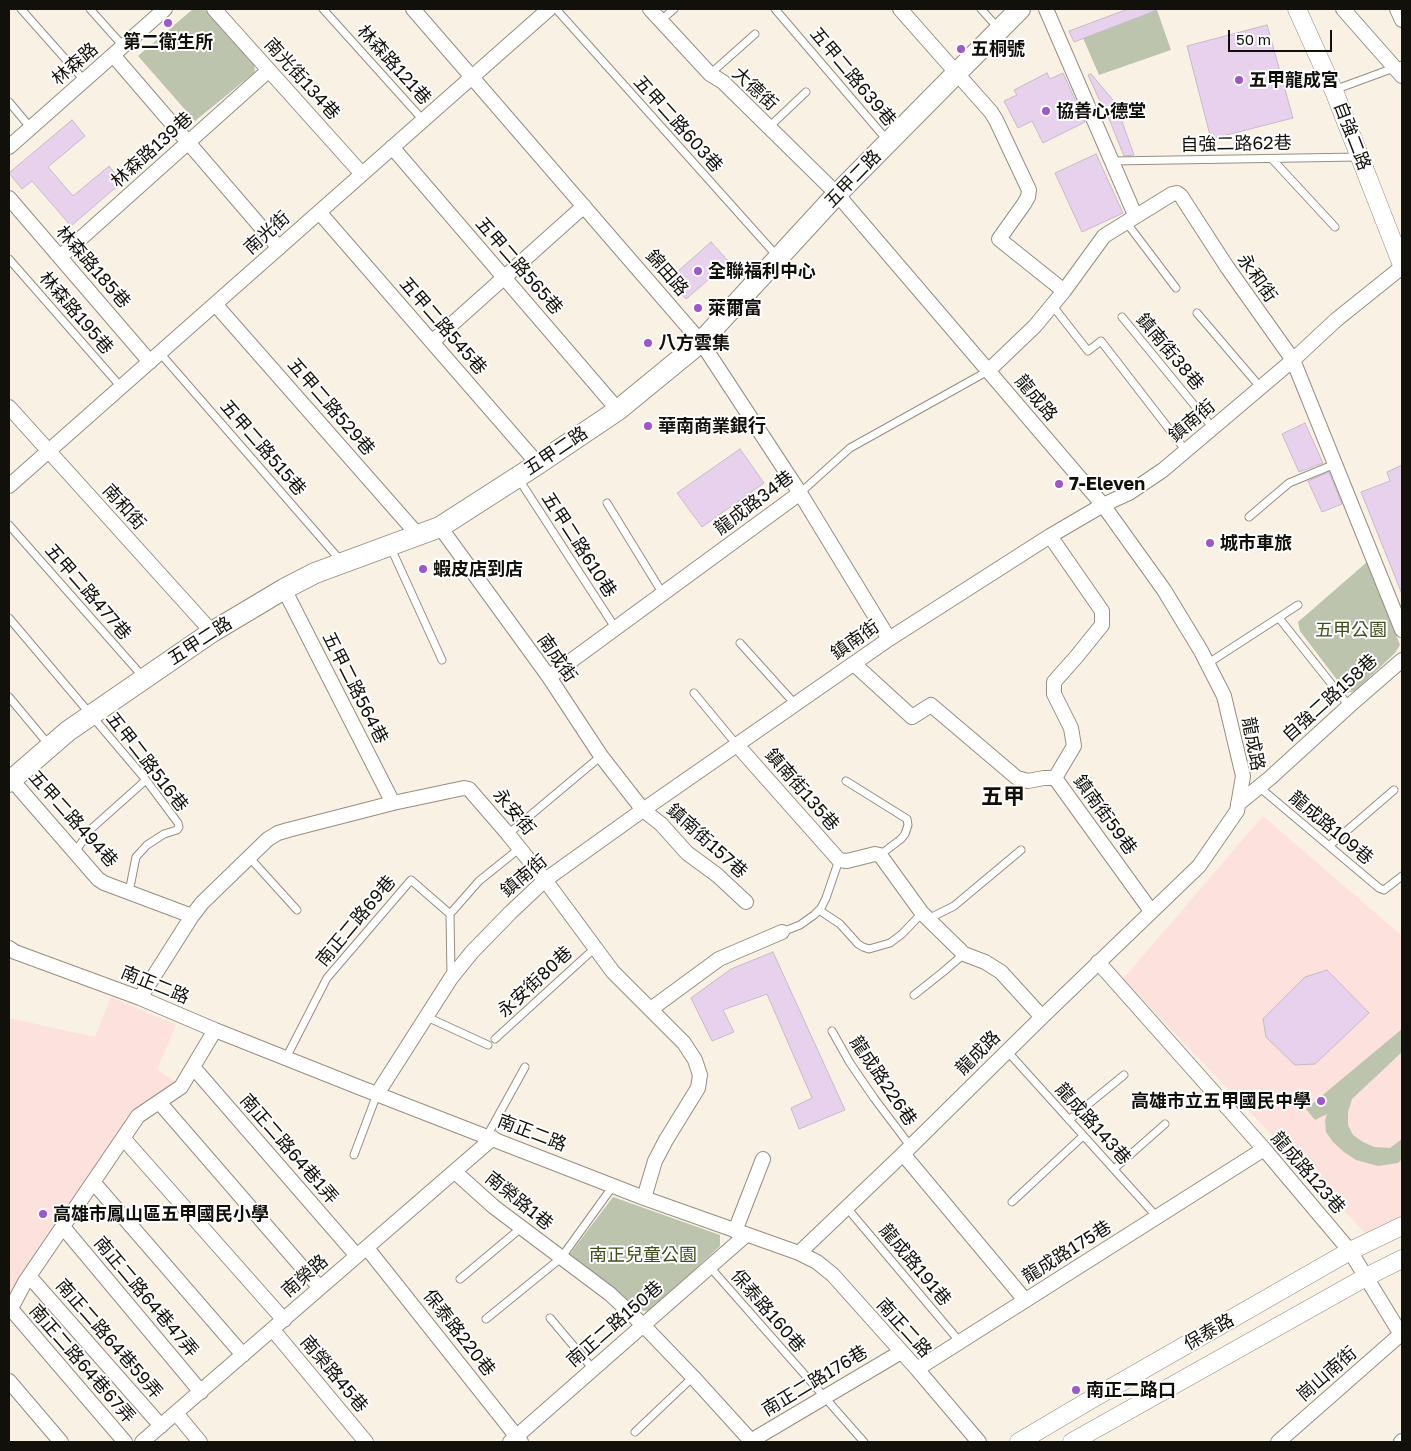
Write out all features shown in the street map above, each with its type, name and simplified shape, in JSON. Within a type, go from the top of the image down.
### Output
[{"type":"main road","name":"五甲二路","points":[[10,781],[68,731],[212,632],[284,589],[315,573],[440,527],[618,410],[701,342],[837,194],[1020,9]]},
{"type":"street","name":"林森路","points":[[9,146],[165,9]]},
{"type":"street","name":"南光街134巷","points":[[214,9],[362,174]]},
{"type":"street","name":"錦田路","points":[[413,9],[473,76],[701,342],[800,493],[889,639]]},
{"type":"street","name":"大德街","points":[[650,9],[710,74],[723,82],[837,194]]},
{"type":"street","points":[[900,9],[996,120],[1029,190],[1024,204],[999,239],[1064,291]]},
{"type":"street","points":[[1046,9],[1112,161],[1130,218]]},
{"type":"street","name":"自強二路","points":[[1297,9],[1334,91],[1402,266]]},
{"type":"street","points":[[1343,9],[1400,70]]},
{"type":"street","points":[[1397,9],[1402,20]]},
{"type":"street","name":"南光街","points":[[9,486],[473,76],[540,12]]},
{"type":"street","points":[[113,55],[279,248]]},
{"type":"street","name":"林森路139巷","points":[[60,257],[269,70]]},
{"type":"street","name":"五甲二路565巷","points":[[392,147],[618,410]]},
{"type":"street","name":"永和街","points":[[988,371],[1035,326],[1064,291],[1104,236],[1130,218],[1177,193],[1181,196],[1227,268],[1293,360],[1402,630]]},
{"type":"street","name":"龍成路","points":[[799,1254],[907,1151],[1042,1016],[1199,866],[1237,811],[1243,776],[1224,696],[1164,590],[1103,505],[837,194]]},
{"type":"street","name":"林森路185巷","points":[[9,198],[60,257],[155,357]]},
{"type":"street","points":[[432,342],[584,206]]},
{"type":"street","name":"五甲二路545巷","points":[[319,212],[538,464]]},
{"type":"street","name":"鎮南街","points":[[377,1094],[451,978],[472,952],[545,880],[889,639],[1050,536],[1103,505],[1129,493],[1163,470],[1261,388],[1336,320],[1402,266]]},
{"type":"street","name":"五甲二路529巷","points":[[215,304],[418,535]]},
{"type":"street","name":"南和街","points":[[9,407],[212,632]]},
{"type":"street","name":"龍成路34巷","points":[[549,677],[800,493]]},
{"type":"street","name":"南成街","points":[[440,527],[549,677],[601,756],[643,810]]},
{"type":"street","name":"鎮南街59巷","points":[[1050,536],[1102,611],[1102,625],[1054,682],[1054,694],[1071,728],[1074,746],[1055,778],[1151,911]]},
{"type":"street","name":"五甲二路564巷","points":[[284,589],[393,803]]},
{"type":"street","name":"自強二路158巷","points":[[1238,804],[1402,660]]},
{"type":"street","points":[[854,664],[912,716],[931,705],[1017,778],[1028,781],[1055,778]]},
{"type":"street","name":"鎮南街135巷","points":[[737,744],[839,860]]},
{"type":"street","name":"五甲二路494巷","points":[[10,781],[98,879],[104,883],[192,916]]},
{"type":"street","name":"永安街","points":[[140,998],[202,903],[268,839],[278,833],[393,803],[464,788],[469,789],[520,848],[613,972],[684,1043],[695,1060],[700,1075],[698,1088],[666,1140],[656,1161],[644,1198]]},
{"type":"street","name":"鎮南街157巷","points":[[643,810],[661,824],[687,853],[717,875],[746,902]]},
{"type":"street","points":[[839,860],[847,861],[875,854],[880,855],[925,916],[964,954],[985,962],[1001,972],[1042,1016]]},
{"type":"street","points":[[651,1009],[719,960],[782,932]]},
{"type":"street","name":"南正二路","points":[[9,948],[15,952],[140,998],[214,1030],[644,1198],[817,1262],[833,1275],[979,1442]]},
{"type":"street","name":"龍成路123巷","points":[[1098,962],[1264,1150],[1350,1251],[1401,1335]]},
{"type":"street","points":[[10,1311],[29,1276],[138,1116],[181,1087],[214,1030]]},
{"type":"street","name":"南正二路64巷1弄","points":[[192,1067],[362,1252]]},
{"type":"street","points":[[159,1102],[320,1288]]},
{"type":"street","name":"南榮路","points":[[142,1442],[455,1172],[490,1137]]},
{"type":"street","points":[[123,1138],[284,1320]]},
{"type":"street","name":"龍成路175巷","points":[[907,1151],[1025,1300],[1264,1150]]},
{"type":"street","points":[[740,1233],[763,1159]]},
{"type":"street","name":"南榮路1巷","points":[[455,1172],[494,1207],[610,1294],[693,1377],[751,1442]]},
{"type":"street","points":[[94,1183],[243,1355]]},
{"type":"street","name":"保泰路","points":[[1019,1442],[1350,1251],[1402,1226]]},
{"type":"street","name":"南正二路64巷47弄","points":[[63,1227],[201,1392]]},
{"type":"street","name":"南正二路150巷","points":[[516,1440],[709,1266],[740,1233]]},
{"type":"street","name":"保泰路220巷","points":[[362,1252],[516,1440]]},
{"type":"street","name":"保泰路","points":[[1072,1442],[1366,1277],[1402,1259]]},
{"type":"street","name":"南正二路64巷59弄","points":[[29,1276],[161,1426]]},
{"type":"street","points":[[917,1369],[1025,1300]]},
{"type":"street","name":"南正二路64巷67弄","points":[[10,1311],[125,1442]]},
{"type":"street","name":"南榮路45巷","points":[[273,1330],[366,1442]]},
{"type":"street","name":"崗山南街","points":[[1278,1442],[1401,1335]]},
{"type":"street","name":"南正二路176巷","points":[[751,1442],[900,1352]]},
{"type":"street","points":[[9,1381],[61,1442]]},
{"type":"street","points":[[176,1413],[200,1442]]},
{"type":"lane","points":[[20,9],[84,80]]},
{"type":"lane","name":"林森路121巷","points":[[323,9],[423,120]]},
{"type":"lane","name":"五甲二路603巷","points":[[556,9],[778,258]]},
{"type":"lane","points":[[660,21],[674,9]]},
{"type":"lane","name":"五甲二路639巷","points":[[775,9],[889,143]]},
{"type":"lane","points":[[981,9],[1000,30]]},
{"type":"lane","points":[[95,10],[123,46]]},
{"type":"lane","points":[[710,74],[755,34]]},
{"type":"lane","points":[[1334,91],[1400,70]]},
{"type":"lane","points":[[769,127],[806,92]]},
{"type":"lane","points":[[9,102],[30,127]]},
{"type":"lane","name":"自強二路62巷","points":[[1112,161],[1360,158]]},
{"type":"lane","points":[[1272,159],[1335,227]]},
{"type":"lane","points":[[1130,218],[1176,288]]},
{"type":"lane","name":"林森路195巷","points":[[9,259],[121,387]]},
{"type":"lane","points":[[1052,305],[1088,351],[1101,341],[1186,451]]},
{"type":"lane","points":[[1197,313],[1261,388]]},
{"type":"lane","name":"鎮南街38巷","points":[[1122,318],[1214,428]]},
{"type":"lane","name":"五甲二路515巷","points":[[155,357],[343,563]]},
{"type":"lane","name":"龍成路34巷","points":[[800,493],[850,448],[988,371]]},
{"type":"lane","points":[[1249,517],[1289,483],[1335,464]]},
{"type":"lane","name":"五甲二路610巷","points":[[518,477],[616,629]]},
{"type":"lane","points":[[607,503],[663,594]]},
{"type":"lane","name":"五甲二路477巷","points":[[9,525],[144,679]]},
{"type":"lane","points":[[390,546],[442,660]]},
{"type":"lane","points":[[1207,664],[1298,605]]},
{"type":"lane","name":"五甲二路516巷","points":[[9,618],[146,780],[178,823],[179,827],[177,830],[164,834],[147,845],[136,857],[129,892]]},
{"type":"lane","points":[[1279,618],[1349,706]]},
{"type":"lane","points":[[740,643],[795,704]]},
{"type":"lane","points":[[694,693],[737,744]]},
{"type":"lane","points":[[9,698],[51,746]]},
{"type":"lane","points":[[508,834],[601,756]]},
{"type":"lane","points":[[75,852],[91,829],[146,780]]},
{"type":"lane","points":[[846,781],[907,819],[908,825],[905,834],[880,855]]},
{"type":"lane","name":"龍成路109巷","points":[[1259,787],[1379,888],[1384,890],[1402,876]]},
{"type":"lane","points":[[1329,846],[1394,790]]},
{"type":"lane","points":[[451,978],[450,914],[479,881],[520,848]]},
{"type":"lane","points":[[819,910],[840,924],[858,944],[869,949],[890,943],[925,916],[954,906],[1021,850]]},
{"type":"lane","points":[[249,858],[297,910]]},
{"type":"lane","points":[[782,932],[800,925],[819,910],[826,898],[839,860]]},
{"type":"lane","name":"南正二路69巷","points":[[286,1058],[328,978],[411,880],[450,914]]},
{"type":"lane","name":"永安街80巷","points":[[495,1039],[595,948]]},
{"type":"lane","points":[[914,995],[964,954]]},
{"type":"lane","points":[[427,1017],[488,1045]]},
{"type":"lane","name":"龍成路226巷","points":[[832,1031],[850,1063],[907,1151]]},
{"type":"lane","name":"龍成路143巷","points":[[1007,1051],[1157,1217]]},
{"type":"lane","points":[[490,1137],[525,1067]]},
{"type":"lane","points":[[1069,1120],[1124,1075]]},
{"type":"lane","points":[[354,1155],[377,1094]]},
{"type":"lane","points":[[1114,1170],[1165,1124]]},
{"type":"lane","points":[[1012,1202],[1083,1136]]},
{"type":"lane","points":[[486,1319],[561,1258],[613,1185]]},
{"type":"lane","name":"龍成路191巷","points":[[847,1208],[960,1342]]},
{"type":"lane","points":[[460,1279],[521,1228]]},
{"type":"lane","name":"保泰路160巷","points":[[709,1266],[864,1442]]},
{"type":"lane","points":[[550,1318],[593,1370]]},
{"type":"lane","points":[[635,1432],[693,1377]]},
{"type":"shaded area","name":"高雄市立五甲國民中學","points":[[1263,816],[1402,936],[1402,1223],[1370,1238],[1123,979]]},
{"type":"shaded area","name":"高雄市鳳山區五甲國民小學","points":[[111,997],[176,1025],[157,1070],[181,1085],[146,1113],[9,1314],[9,1018],[95,1037]]},
{"type":"green space","points":[[193,9],[205,10],[254,62],[255,72],[195,121],[138,56]]},
{"type":"green space","points":[[1157,10],[1171,50],[1099,75],[1083,38]]},
{"type":"green space","name":"五甲公園","points":[[1367,562],[1400,645],[1395,653],[1355,691],[1347,693],[1300,631],[1298,622]]},
{"type":"green space","points":[[1402,1029],[1402,1052],[1352,1099],[1348,1112],[1348,1125],[1353,1135],[1363,1142],[1374,1147],[1390,1148],[1402,1139],[1402,1159],[1398,1163],[1378,1166],[1356,1160],[1344,1152],[1326,1132],[1325,1121],[1327,1114],[1315,1120],[1306,1109]]},
{"type":"green space","name":"南正兒童公園","points":[[613,1197],[720,1235],[720,1246],[649,1312],[640,1310],[569,1255]]},
{"type":"building","points":[[1128,9],[1157,10],[1074,42],[1069,31]]},
{"type":"building","name":"五甲龍成宮","points":[[1267,25],[1293,118],[1211,139],[1187,46]]},
{"type":"building","name":"協善心德堂","points":[[1047,73],[1050,79],[1063,73],[1085,122],[1043,143],[1032,121],[1018,128],[1004,101],[1017,95],[1014,90]]},
{"type":"building","points":[[1091,74],[1124,113],[1120,116],[1134,155],[1124,156],[1103,104],[1088,75]]},
{"type":"building","points":[[72,120],[85,136],[48,167],[73,196],[109,166],[122,182],[71,226],[32,181],[22,189],[9,173]]},
{"type":"building","points":[[1096,154],[1123,213],[1082,232],[1055,173]]},
{"type":"building","name":"全聯福利中心","points":[[711,242],[729,262],[686,299],[668,280]]},
{"type":"building","points":[[1305,423],[1323,463],[1299,472],[1282,434]]},
{"type":"building","points":[[740,449],[764,483],[702,527],[677,493]]},
{"type":"building","points":[[1402,465],[1402,594],[1361,492],[1390,481],[1387,472]]},
{"type":"building","points":[[1329,472],[1342,504],[1322,512],[1308,481]]},
{"type":"building","points":[[773,952],[845,1110],[799,1129],[791,1108],[812,1098],[767,994],[723,1010],[734,1032],[712,1041],[691,998],[731,969]]},
{"type":"building","points":[[1327,970],[1369,1013],[1315,1064],[1295,1065],[1266,1037],[1263,1019],[1305,977]]},
{"type":"place","name":"第二衛生所","points":[[168,23]]},
{"type":"place","name":"五桐號","points":[[961,49]]},
{"type":"place","name":"五甲龍成宮","points":[[1239,80]]},
{"type":"place","name":"協善心德堂","points":[[1046,111]]},
{"type":"place","name":"全聯福利中心","points":[[698,271]]},
{"type":"place","name":"萊爾富","points":[[698,308]]},
{"type":"place","name":"八方雲集","points":[[648,343]]},
{"type":"place","name":"華南商業銀行","points":[[648,426]]},
{"type":"place","name":"7-Eleven","points":[[1059,484]]},
{"type":"place","name":"城市車旅","points":[[1210,543]]},
{"type":"place","name":"蝦皮店到店","points":[[423,569]]},
{"type":"place","name":"高雄市立五甲國民中學","points":[[1321,1101]]},
{"type":"place","name":"高雄市鳳山區五甲國民小學","points":[[43,1214]]},
{"type":"place","name":"南正二路口","points":[[1076,1390]]},
{"type":"district","name":"五甲","points":[[1003,797]]}]
